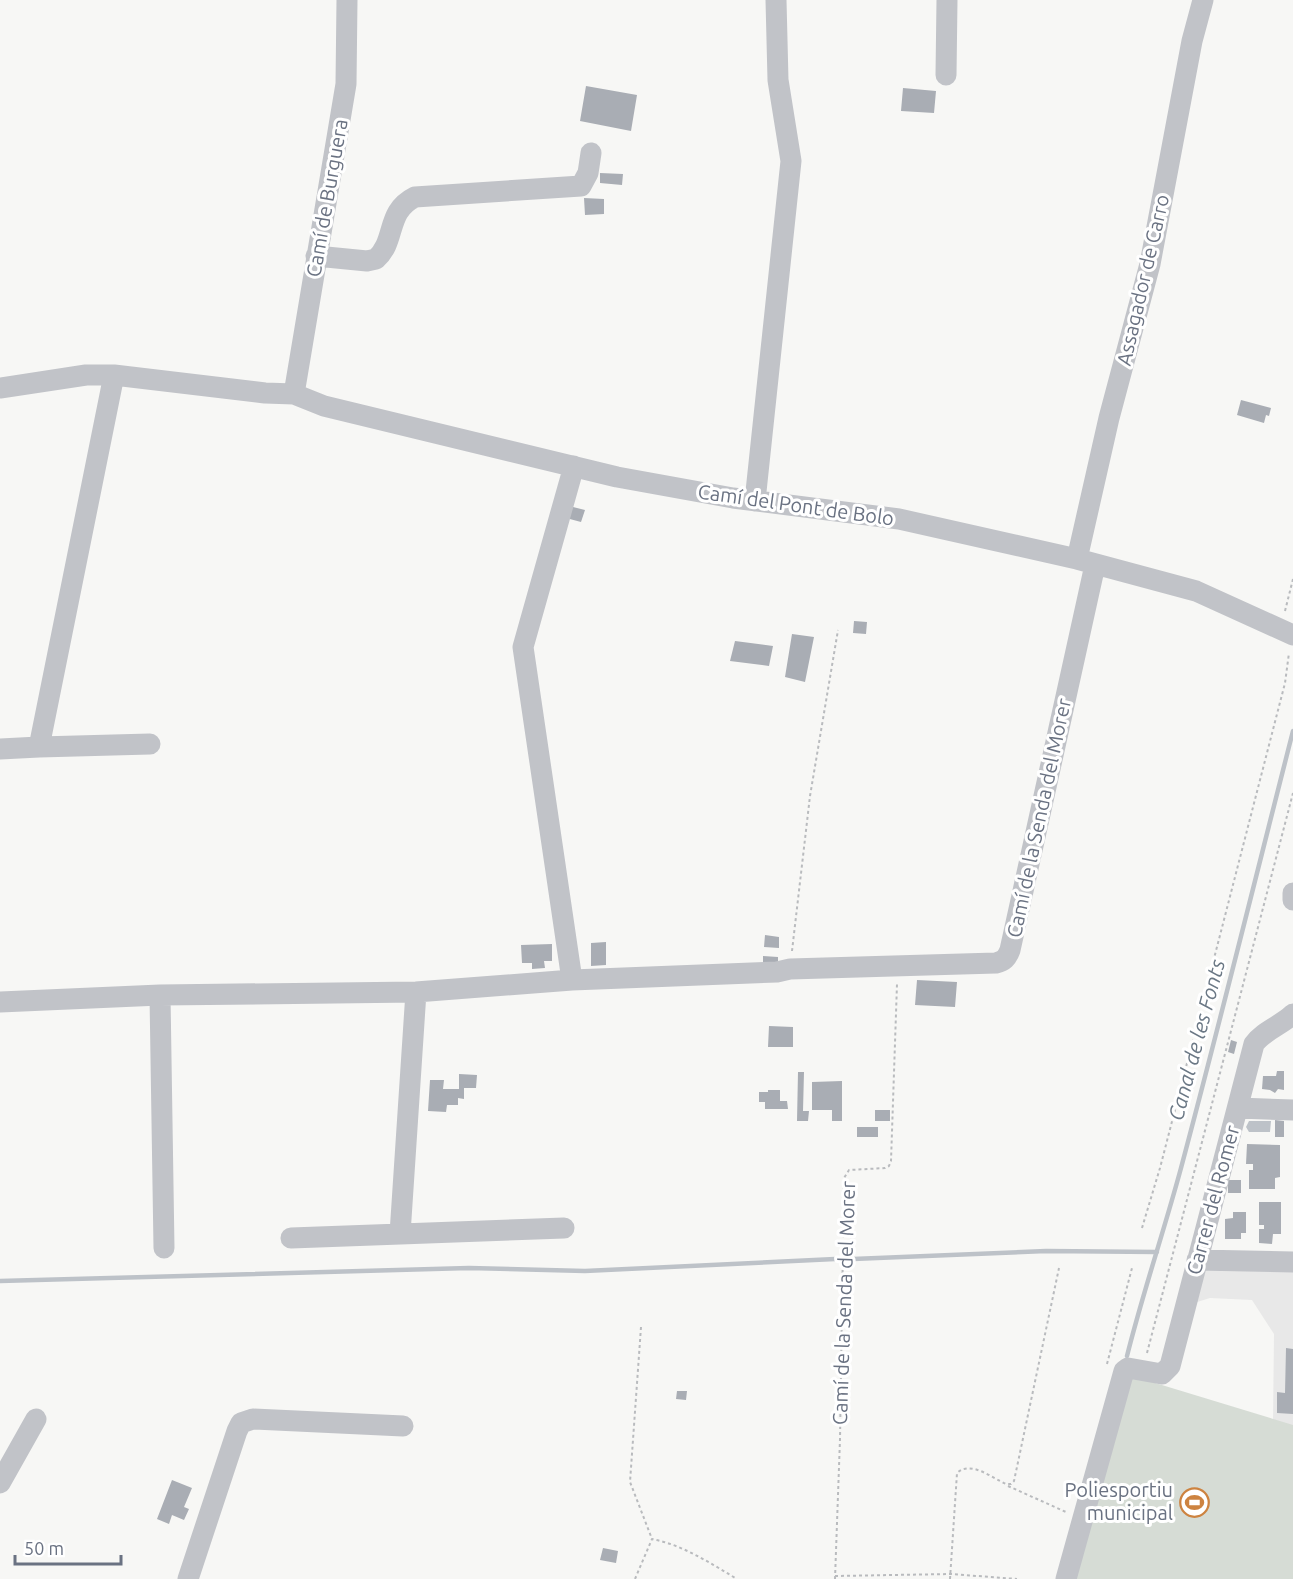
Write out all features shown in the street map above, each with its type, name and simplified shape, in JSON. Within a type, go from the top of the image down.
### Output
[{"type":"street","name":"Camí de Burguera","points":[[294,394],[346,84],[347,0]]},
{"type":"street","points":[[755,501],[791,161],[778,80],[776,0]]},
{"type":"street","points":[[946,75],[947,0]]},
{"type":"street","name":"Assagador de Carro","points":[[1086,562],[1109,418],[1150,264],[1192,41],[1203,0]]},
{"type":"street","points":[[316,256],[367,261],[376,259],[386,246],[394,216],[401,206],[414,197],[581,186],[588,173],[591,153]]},
{"type":"street","name":"Camí del Pont de Bolo","points":[[0,388],[86,375],[114,375],[265,393],[294,394],[324,406],[617,477],[755,501],[899,519],[1086,562],[1196,591],[1287,631]]},
{"type":"street","points":[[39,747],[114,375]]},
{"type":"street","points":[[572,980],[523,647],[574,466]]},
{"type":"street","name":"Camí de la Senda del Morer","points":[[898,966],[996,963],[1007,958],[1086,562]]},
{"type":"street","points":[[0,749],[150,744]]},
{"type":"street","points":[[1293,892],[1293,900]]},
{"type":"street","points":[[0,1002],[160,995],[416,992],[572,980],[898,966]]},
{"type":"street","points":[[400,1234],[416,992]]},
{"type":"street","points":[[160,995],[164,1248]]},
{"type":"street","name":"Carrer del Romer","points":[[1138,1370],[1162,1374],[1170,1366],[1254,1044],[1293,1014]]},
{"type":"street","points":[[1238,1108],[1293,1110]]},
{"type":"street","points":[[291,1238],[564,1228]]},
{"type":"street","points":[[1197,1260],[1293,1262]]},
{"type":"street","points":[[1066,1579],[1121,1377],[1128,1368],[1138,1370]]},
{"type":"street","points":[[0,1483],[36,1419]]},
{"type":"street","points":[[188,1579],[241,1423],[253,1419],[403,1426]]},
{"type":"path","points":[[1142,1228],[1166,1146],[1289,667],[1287,631],[1293,579]]},
{"type":"path","points":[[790,969],[810,796],[838,630]]},
{"type":"path","points":[[1138,1370],[1293,793]]},
{"type":"path","name":"Camí de la Senda del Morer","points":[[835,1577],[840,1439],[844,1178],[846,1173],[853,1169],[885,1168],[891,1161],[898,966]]},
{"type":"path","points":[[1013,1488],[1059,1268]]},
{"type":"path","points":[[635,1579],[652,1539],[630,1482],[641,1327]]},
{"type":"path","points":[[950,1579],[956,1479],[961,1469],[972,1467],[1068,1513]]},
{"type":"path","points":[[1006,1484],[1014,1481]]},
{"type":"path","points":[[652,1539],[666,1542],[701,1558],[737,1579]]},
{"type":"path","points":[[835,1577],[951,1574],[1017,1579]]},
{"type":"shaded area","points":[[1249,1121],[1271,1121],[1270,1132],[1249,1132],[1246,1127]]},
{"type":"shaded area","points":[[1205,1269],[1293,1269],[1293,1426],[1273,1420],[1274,1334],[1252,1300],[1210,1298],[1194,1303]]},
{"type":"shaded area","name":"Poliesportiu municipal","points":[[1129,1375],[1293,1425],[1293,1579],[1076,1579]]},
{"type":"building","points":[[586,86],[637,95],[631,131],[580,121]]},
{"type":"building","points":[[903,88],[936,91],[934,113],[901,111]]},
{"type":"building","points":[[600,173],[623,174],[622,185],[600,183]]},
{"type":"building","points":[[584,198],[604,199],[604,214],[585,215]]},
{"type":"building","points":[[1241,400],[1271,408],[1264,423],[1237,415]]},
{"type":"building","points":[[569,506],[585,510],[581,522],[566,518]]},
{"type":"building","points":[[854,621],[867,622],[866,634],[853,633]]},
{"type":"building","points":[[792,634],[814,637],[805,682],[785,677]]},
{"type":"building","points":[[735,641],[773,646],[769,666],[730,661]]},
{"type":"building","points":[[765,935],[779,937],[779,948],[764,947]]},
{"type":"building","points":[[606,942],[606,965],[591,966],[591,943]]},
{"type":"building","points":[[552,944],[552,961],[544,961],[545,968],[532,969],[532,963],[522,963],[521,945]]},
{"type":"building","points":[[763,956],[778,957],[778,965],[763,964]]},
{"type":"building","points":[[917,980],[957,982],[955,1007],[915,1005]]},
{"type":"building","points":[[769,1026],[793,1027],[793,1047],[768,1047]]},
{"type":"building","points":[[1231,1040],[1237,1042],[1234,1054],[1228,1052]]},
{"type":"building","points":[[1277,1071],[1284,1071],[1284,1090],[1278,1089],[1275,1093],[1262,1089],[1263,1076],[1276,1076]]},
{"type":"building","points":[[798,1072],[804,1072],[803,1111],[809,1111],[808,1121],[797,1121]]},
{"type":"building","points":[[459,1074],[477,1075],[476,1088],[464,1088],[464,1099],[458,1098],[458,1105],[447,1105],[446,1112],[428,1111],[430,1080],[444,1080],[443,1089],[459,1089]]},
{"type":"building","points":[[842,1081],[842,1121],[832,1121],[832,1110],[812,1110],[812,1082]]},
{"type":"building","points":[[768,1090],[780,1090],[780,1101],[787,1101],[788,1109],[765,1109],[765,1102],[759,1102],[759,1092],[768,1092]]},
{"type":"building","points":[[875,1110],[890,1110],[890,1121],[875,1121]]},
{"type":"building","points":[[1275,1120],[1284,1121],[1284,1137],[1275,1137]]},
{"type":"building","points":[[857,1127],[878,1127],[878,1137],[857,1137]]},
{"type":"building","points":[[1247,1144],[1280,1145],[1280,1177],[1275,1178],[1275,1189],[1249,1189],[1249,1170],[1253,1170],[1253,1164],[1246,1164]]},
{"type":"building","points":[[1228,1180],[1241,1180],[1241,1193],[1228,1193]]},
{"type":"building","points":[[1259,1202],[1281,1202],[1281,1234],[1273,1234],[1272,1244],[1259,1243],[1259,1229],[1264,1229],[1264,1225],[1259,1225]]},
{"type":"building","points":[[1233,1212],[1246,1212],[1246,1233],[1241,1233],[1241,1239],[1225,1239],[1225,1219],[1233,1218]]},
{"type":"building","points":[[1286,1348],[1293,1349],[1293,1414],[1277,1413],[1277,1392],[1285,1393]]},
{"type":"building","points":[[677,1391],[687,1391],[686,1400],[676,1399]]},
{"type":"building","points":[[172,1480],[192,1488],[184,1507],[189,1509],[184,1520],[172,1515],[169,1524],[157,1519]]},
{"type":"building","points":[[603,1548],[618,1551],[616,1563],[600,1560]]},
{"type":"waterway","name":"Canal de les Fonts","points":[[1127,1356],[1181,1168],[1293,731]]},
{"type":"waterway","points":[[853,1259],[1046,1251],[1157,1252]]},
{"type":"waterway","points":[[0,1281],[469,1268],[585,1271],[835,1259]]},
{"type":"place","name":"Poliesportiu municipal","points":[[1194,1502]]}]
